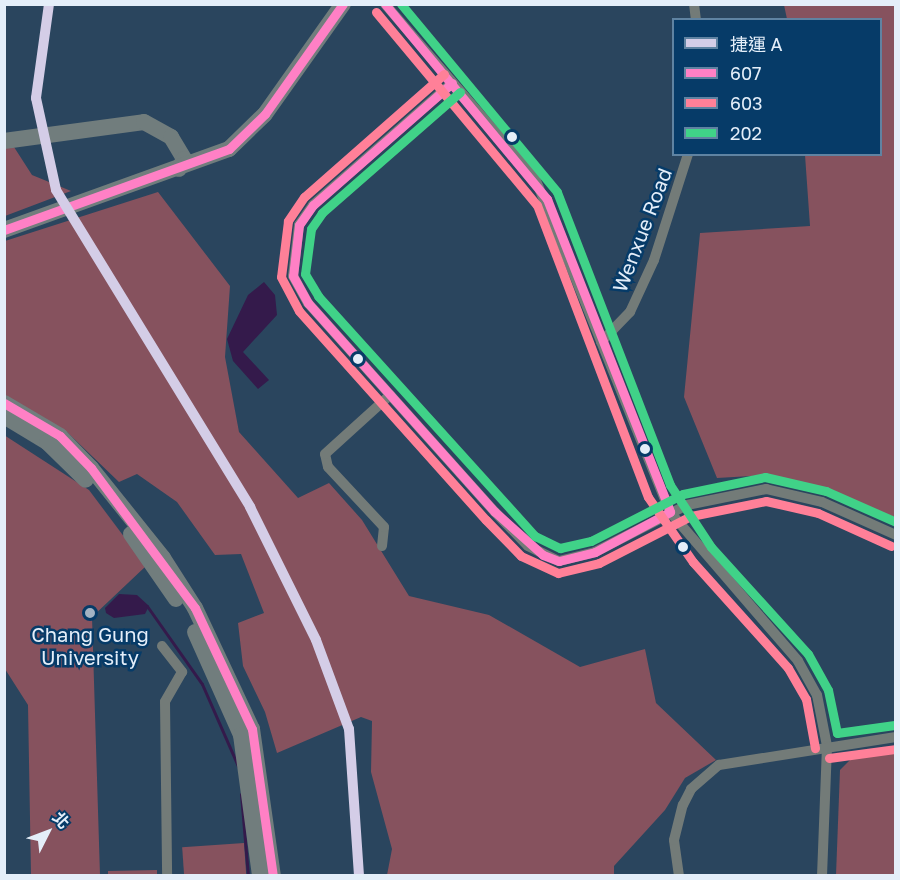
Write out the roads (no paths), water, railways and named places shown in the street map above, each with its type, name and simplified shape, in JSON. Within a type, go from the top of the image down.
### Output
[{"type":"street","points":[[4,230],[181,163],[224,140],[255,112],[328,4]]},
{"type":"street","points":[[4,221],[181,163],[215,157],[255,126],[344,4]]},
{"type":"street","points":[[385,4],[547,199],[601,342],[670,512],[798,661],[817,695],[827,746],[822,876]]},
{"type":"street","points":[[452,83],[313,205],[299,225],[293,250],[293,276],[308,303],[495,512],[543,555],[559,561],[595,552],[670,512],[721,494],[766,489],[822,502],[896,535]]},
{"type":"street","points":[[4,141],[131,121],[158,127],[181,163]]},
{"type":"street","points":[[4,147],[134,127],[155,132],[181,163]]},
{"type":"street","name":"Wenxue Road","points":[[601,342],[630,312],[654,260],[687,156]]},
{"type":"street","points":[[382,546],[384,527],[328,467],[325,454],[390,395]]},
{"type":"street","points":[[4,403],[60,436],[91,468],[163,558],[195,608],[252,729],[273,876]]},
{"type":"street","points":[[4,416],[47,442],[79,471],[127,527],[184,611],[241,735],[260,876]]},
{"type":"street","points":[[162,646],[182,672],[165,702],[167,876]]},
{"type":"street","points":[[680,876],[674,840],[677,823],[703,776],[741,759],[896,737]]},
{"type":"waterway","points":[[147,606],[202,684],[238,766]]},
{"type":"waterway","points":[[241,794],[248,876]]},
{"type":"metro line","name":"A","points":[[49,4],[36,98],[56,190],[250,507],[316,640],[349,729],[359,876]]},
{"type":"place","name":"Chang Gung University","points":[[90,613]]}]
